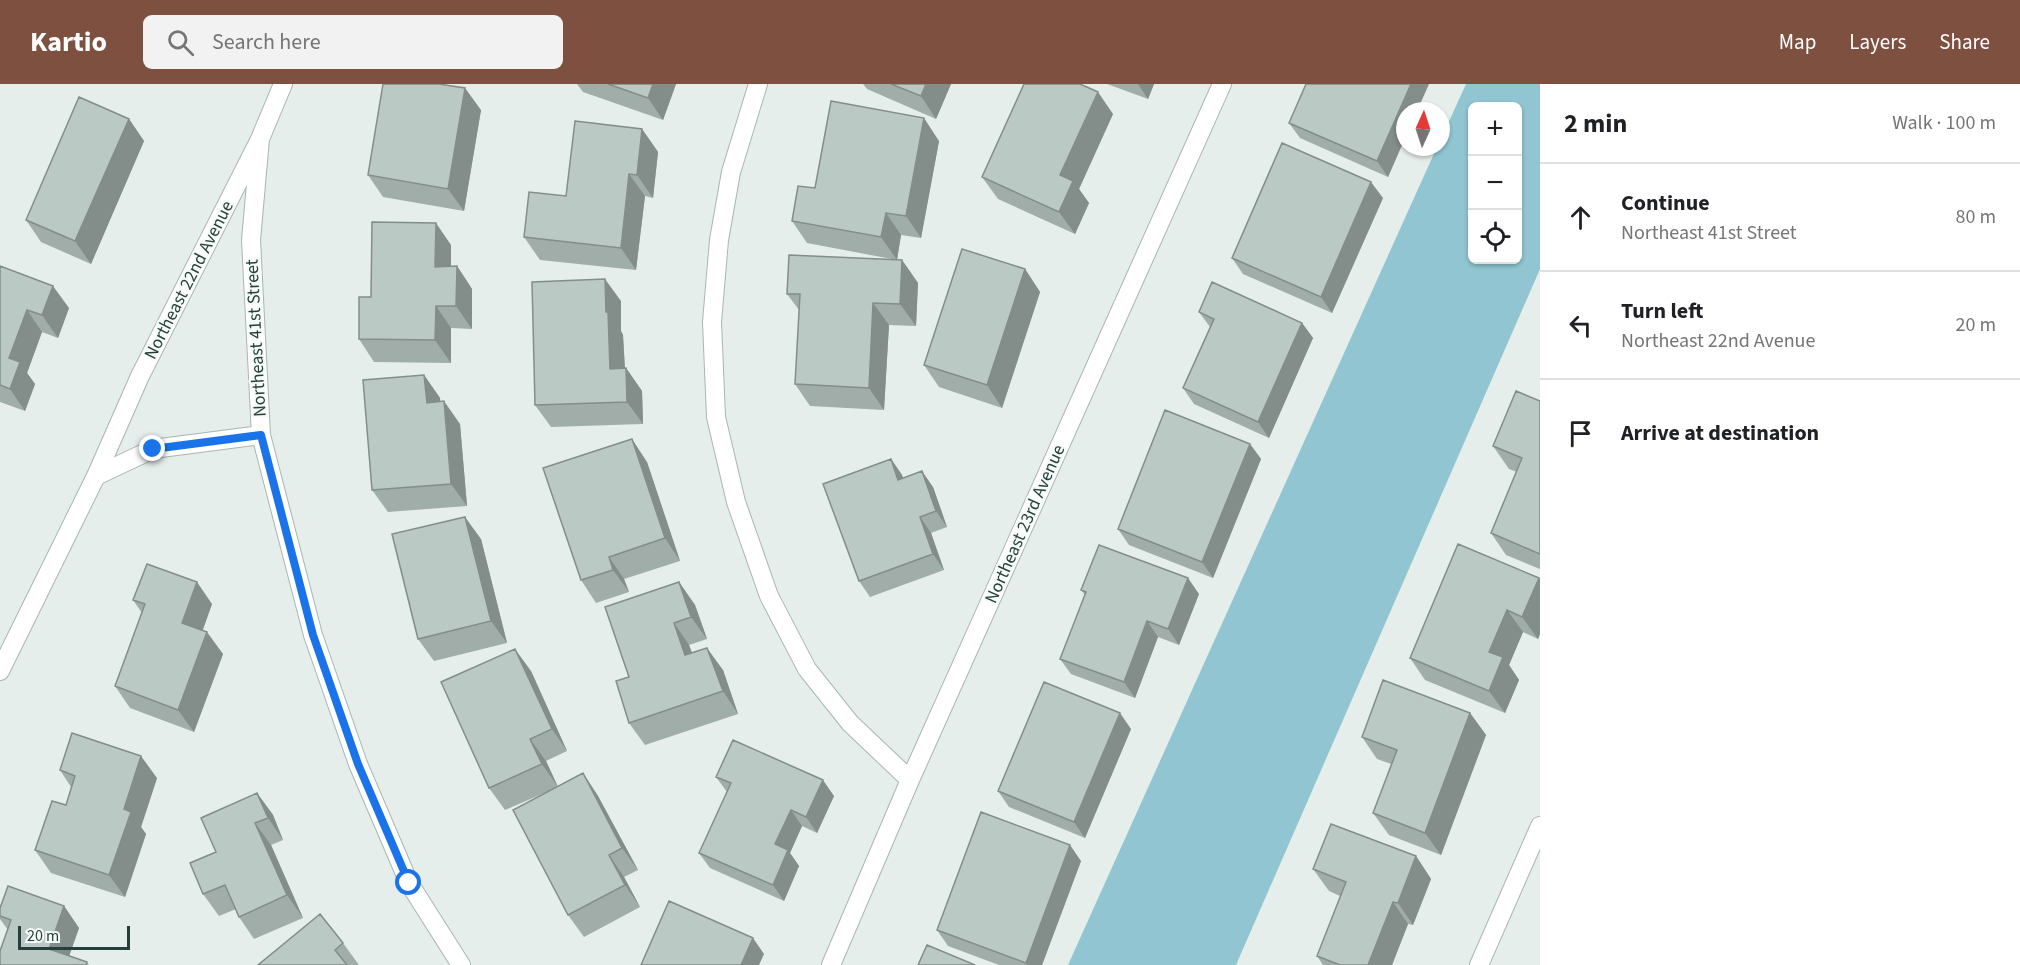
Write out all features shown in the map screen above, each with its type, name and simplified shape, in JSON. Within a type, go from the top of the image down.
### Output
[{"type":"street","name":"Northeast 22nd Avenue","points":[[0,671],[96,476],[140,376],[260,139],[283,84]]},
{"type":"street","points":[[758,84],[730,172],[718,240],[712,322],[716,417],[736,502],[769,596],[807,669],[850,723],[910,780]]},
{"type":"street","name":"Northeast 23rd Avenue","points":[[831,965],[910,780],[1222,84]]},
{"type":"street","name":"Northeast 41st Street","points":[[260,139],[251,240],[261,435],[313,635],[358,764],[409,883],[461,965]]},
{"type":"street","points":[[96,476],[153,449],[261,435]]},
{"type":"street","points":[[1479,965],[1540,826]]},
{"type":"water","points":[[1466,84],[1540,84],[1540,269],[1236,965],[1068,965],[1433,156],[1450,156],[1450,119]]},
{"type":"building","points":[[383,84],[439,84],[465,88],[448,189],[368,175]]},
{"type":"building","points":[[608,84],[653,84],[648,98]]},
{"type":"building","points":[[891,84],[926,84],[921,96]]},
{"type":"building","points":[[1024,84],[1080,84],[1098,92],[1060,175],[1073,181],[1059,212],[982,177]]},
{"type":"building","points":[[1306,84],[1411,84],[1403,102],[1396,102],[1396,118],[1377,161],[1289,123]]},
{"type":"building","points":[[79,97],[129,119],[75,241],[26,220]]},
{"type":"building","points":[[831,101],[924,118],[906,216],[886,213],[881,237],[792,221],[798,186],[815,188]]},
{"type":"building","points":[[575,121],[642,129],[637,175],[629,174],[621,248],[524,237],[529,192],[566,196]]},
{"type":"building","points":[[1282,143],[1371,182],[1321,297],[1232,258]]},
{"type":"building","points":[[372,222],[436,223],[435,267],[457,266],[456,306],[436,306],[435,340],[359,339],[359,297],[371,297]]},
{"type":"building","points":[[962,249],[1025,269],[987,385],[924,365]]},
{"type":"building","points":[[789,255],[902,260],[900,304],[873,303],[869,388],[795,384],[800,294],[787,294]]},
{"type":"building","points":[[0,266],[53,286],[42,315],[27,310],[9,358],[20,362],[10,389],[0,385]]},
{"type":"building","points":[[605,279],[610,369],[626,368],[627,402],[535,405],[532,282]]},
{"type":"building","points":[[1212,282],[1302,323],[1258,422],[1183,388],[1214,319],[1199,312]]},
{"type":"building","points":[[424,375],[427,403],[444,401],[451,484],[372,490],[363,380]]},
{"type":"building","points":[[1516,391],[1540,401],[1540,554],[1491,533],[1522,458],[1493,446]]},
{"type":"building","points":[[1165,410],[1250,444],[1202,562],[1118,529]]},
{"type":"building","points":[[632,439],[665,538],[609,557],[613,570],[581,580],[543,468]]},
{"type":"building","points":[[891,459],[898,480],[922,471],[936,511],[920,517],[933,554],[859,581],[823,484]]},
{"type":"building","points":[[465,517],[491,621],[418,639],[392,534]]},
{"type":"building","points":[[1458,544],[1539,578],[1522,617],[1507,610],[1489,652],[1503,657],[1489,691],[1410,658]]},
{"type":"building","points":[[1099,545],[1188,578],[1168,629],[1147,621],[1124,682],[1060,659],[1086,592],[1081,590]]},
{"type":"building","points":[[147,564],[197,582],[182,623],[207,632],[178,710],[115,686],[145,604],[133,600]]},
{"type":"building","points":[[679,582],[691,617],[674,623],[685,655],[707,648],[723,691],[629,723],[616,681],[629,677],[605,607]]},
{"type":"building","points":[[515,649],[552,729],[530,739],[542,764],[489,788],[441,682]]},
{"type":"building","points":[[1383,680],[1470,713],[1425,833],[1373,813],[1397,750],[1362,737]]},
{"type":"building","points":[[1044,682],[1120,713],[1074,822],[998,791]]},
{"type":"building","points":[[72,733],[141,756],[124,809],[131,812],[109,875],[35,850],[52,801],[66,805],[75,776],[60,770]]},
{"type":"building","points":[[733,740],[823,780],[806,817],[791,810],[775,844],[788,850],[773,885],[699,853],[731,783],[716,777]]},
{"type":"building","points":[[583,773],[622,848],[609,855],[625,885],[568,915],[513,810]]},
{"type":"building","points":[[257,793],[268,818],[255,823],[287,895],[239,917],[225,885],[203,894],[190,863],[216,852],[201,818]]},
{"type":"building","points":[[981,812],[1070,845],[1026,963],[937,930]]},
{"type":"building","points":[[1331,824],[1416,856],[1398,903],[1393,902],[1368,965],[1340,965],[1317,956],[1346,882],[1313,869]]},
{"type":"building","points":[[8,886],[64,906],[49,949],[87,962],[86,965],[0,965],[0,951],[11,920],[0,916],[0,908]]},
{"type":"building","points":[[669,901],[753,938],[741,965],[641,965]]},
{"type":"building","points":[[320,914],[343,943],[335,950],[347,965],[258,965]]},
{"type":"building","points":[[927,945],[975,965],[918,965]]},
{"type":"route","points":[[153,449],[261,435],[313,635],[358,764],[409,883]]}]
